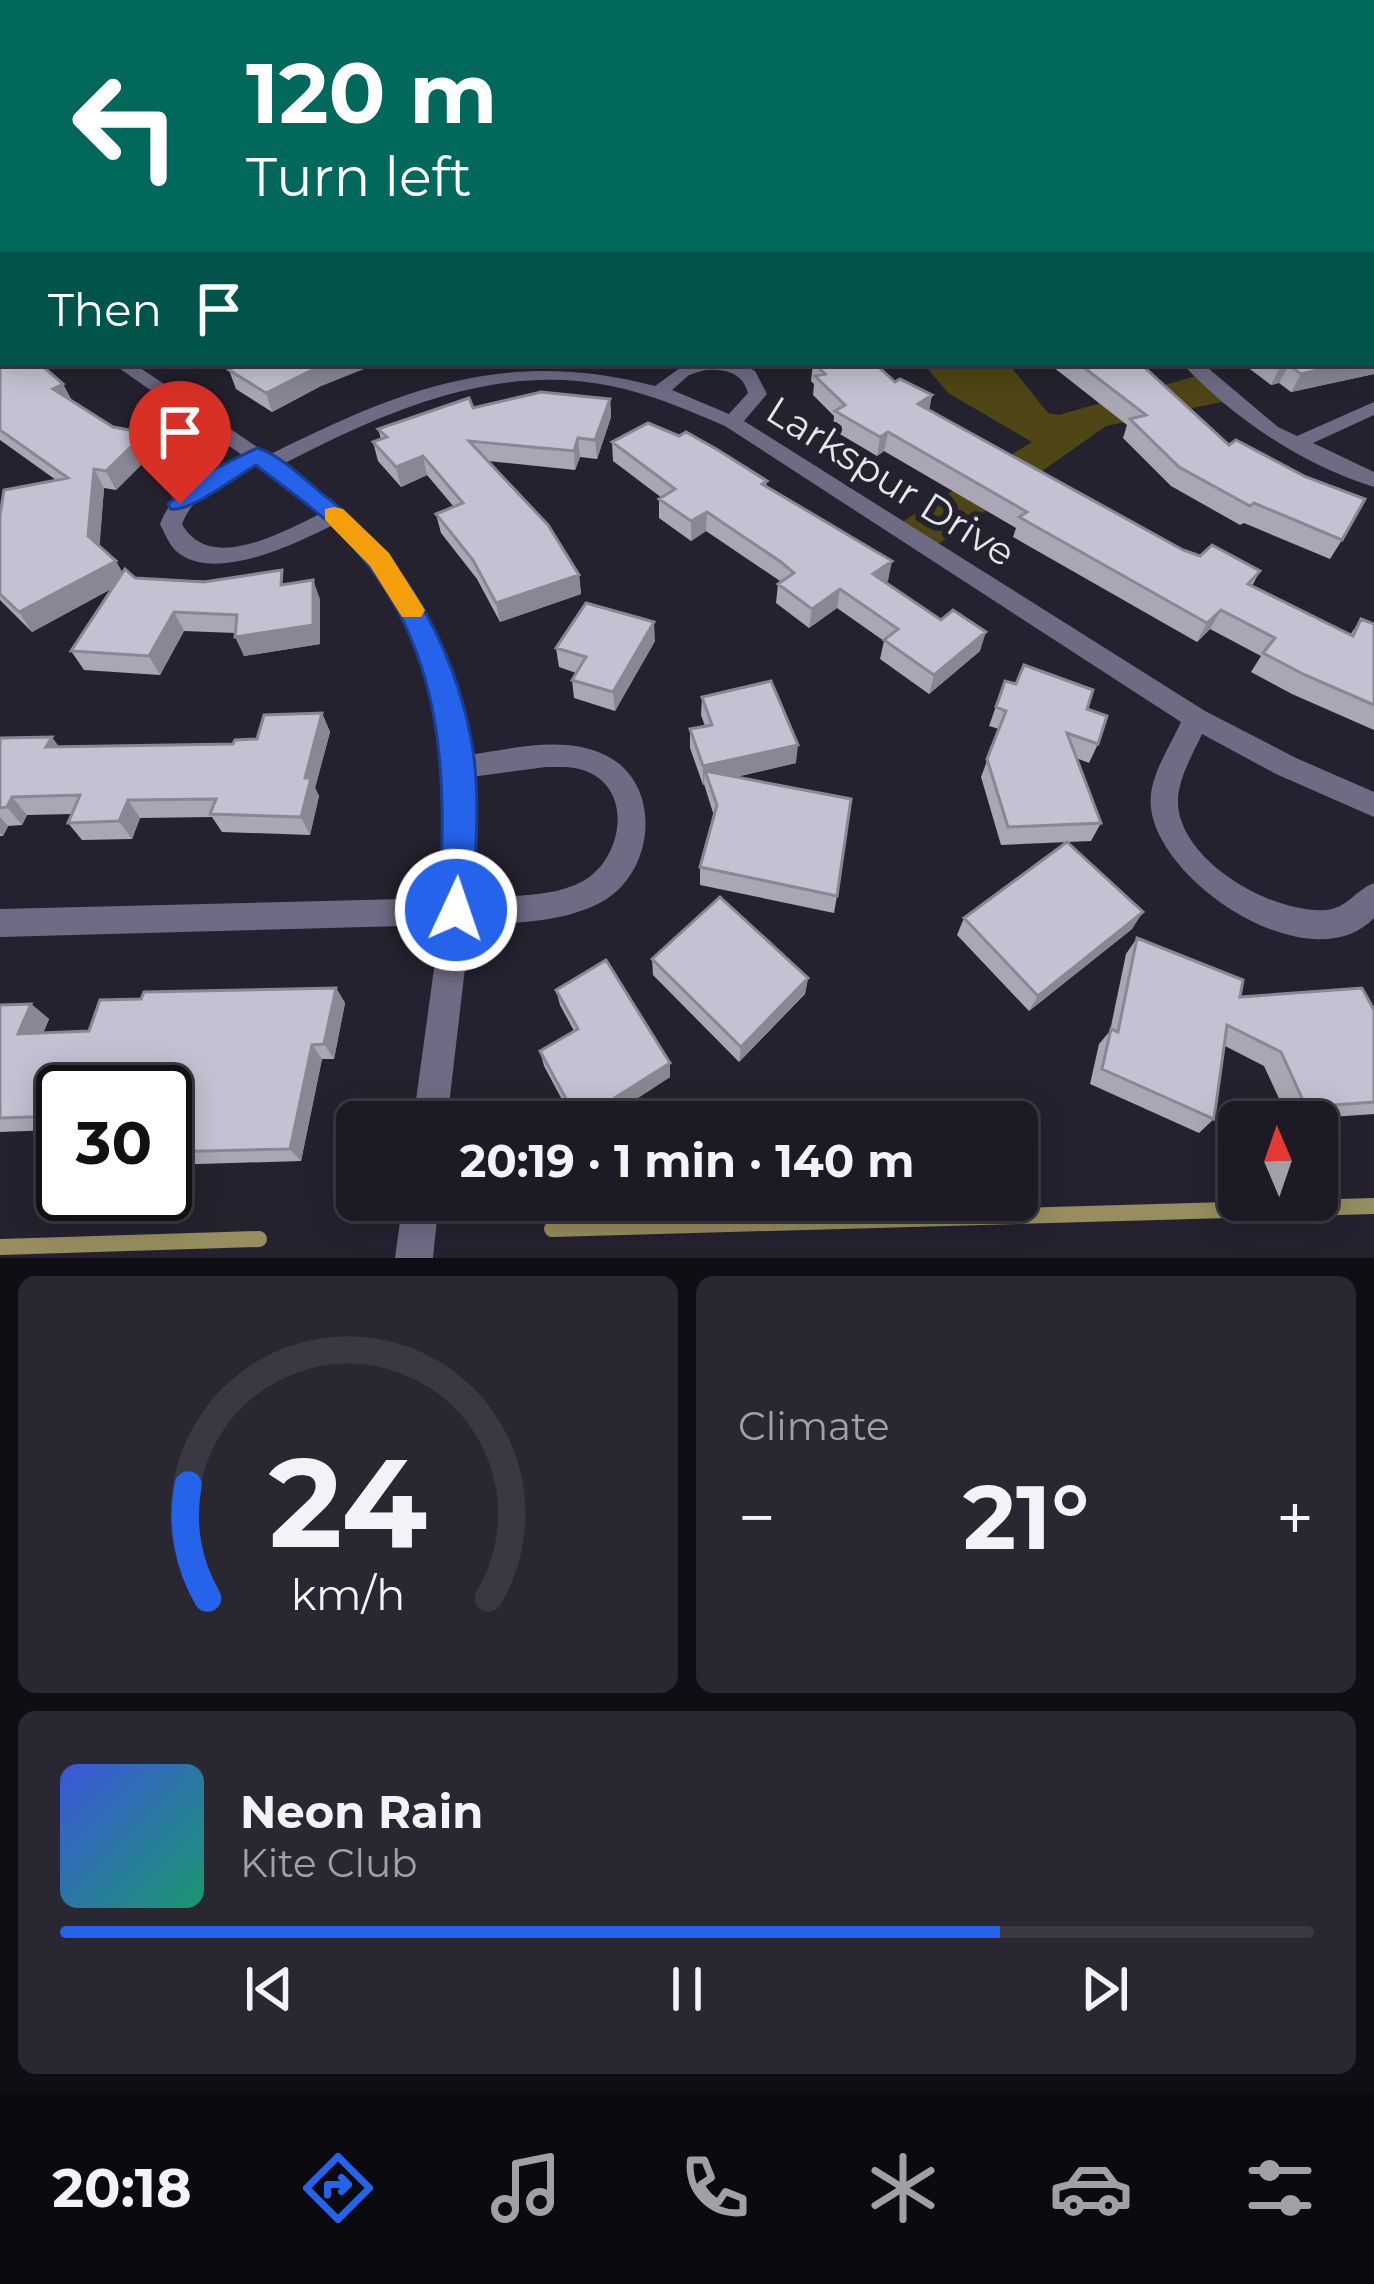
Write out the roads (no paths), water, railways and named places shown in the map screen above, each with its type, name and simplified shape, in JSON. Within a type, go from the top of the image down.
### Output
[{"type":"street","points":[[125,366],[263,459],[335,515],[380,560],[413,613],[445,697],[459,768],[456,910],[433,1101]]},
{"type":"street","points":[[660,391],[700,366]]},
{"type":"street","points":[[723,366],[742,370],[754,380],[758,394],[732,422]]},
{"type":"street","points":[[1194,366],[1263,426],[1293,445],[1374,480]]},
{"type":"street","name":"Larkspur Drive","points":[[335,515],[244,554],[216,555],[184,545],[171,524],[180,504],[206,482],[375,409],[451,384],[552,375],[660,391],[732,422],[1196,718],[1271,759],[1374,805]]},
{"type":"street","points":[[1293,445],[1374,408]]},
{"type":"street","points":[[1196,718],[1164,806],[1174,839],[1199,872],[1247,905],[1298,920],[1346,918],[1366,909],[1374,897]]},
{"type":"street","points":[[0,923],[456,910],[566,901],[596,890],[624,856],[633,815],[623,786],[601,765],[560,758],[459,768]]},
{"type":"street","points":[[414,1258],[418,1221]]},
{"type":"waterway","points":[[552,1229],[1374,1206]]},
{"type":"waterway","points":[[0,1247],[259,1239]]}]
